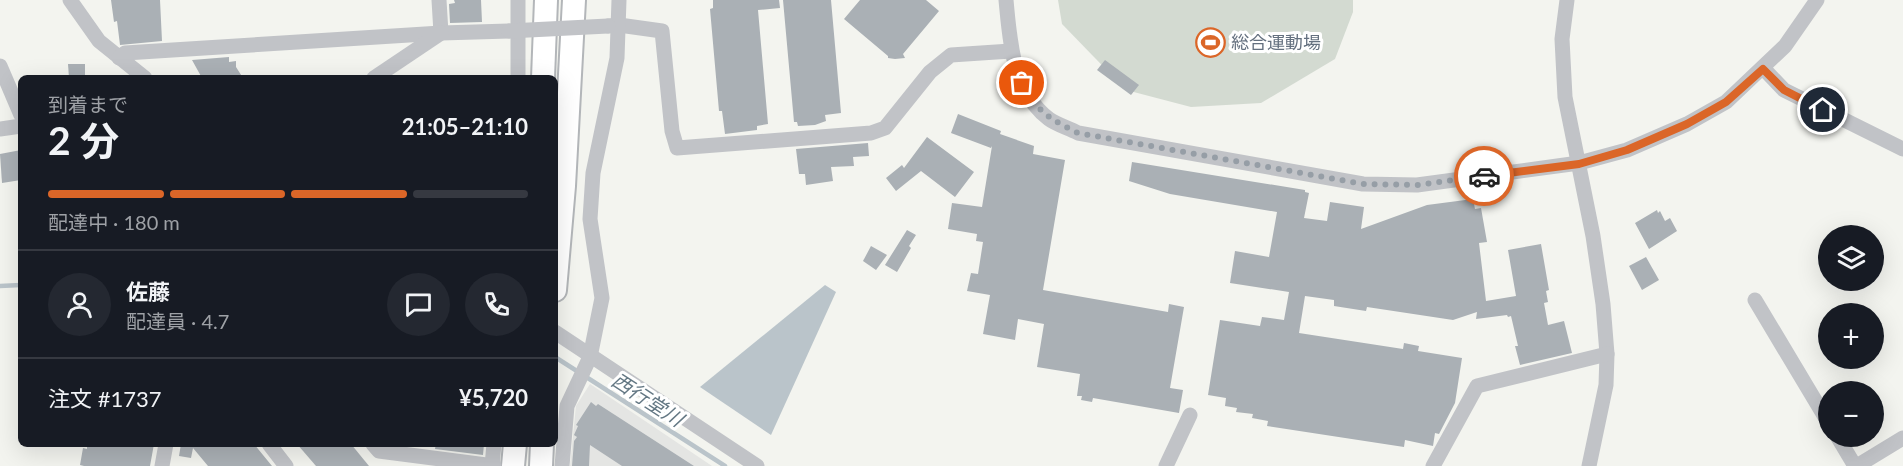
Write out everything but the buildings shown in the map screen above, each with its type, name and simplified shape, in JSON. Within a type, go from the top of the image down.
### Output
[{"type":"highway","points":[[543,75],[546,0]]},
{"type":"highway","points":[[558,255],[574,0]]},
{"type":"highway","points":[[513,466],[515,447]]},
{"type":"highway","points":[[541,466],[542,447]]},
{"type":"street","points":[[70,0],[99,41],[141,75]]},
{"type":"street","points":[[439,0],[441,33]]},
{"type":"street","points":[[518,0],[518,75]]},
{"type":"street","points":[[562,466],[567,406],[585,368],[602,298],[591,219],[593,173],[617,58],[614,26],[620,0]]},
{"type":"street","points":[[1006,0],[1015,68],[1030,98],[1049,119],[1078,133],[1363,184],[1417,185],[1579,164],[1627,150],[1687,124],[1726,102],[1763,69],[1785,46],[1817,0]]},
{"type":"street","points":[[1568,0],[1562,39],[1565,97],[1602,292],[1607,354],[1606,385],[1589,466]]},
{"type":"street","points":[[119,58],[125,53],[441,33],[614,26],[662,32],[672,131],[676,148],[871,133],[885,128],[930,72],[951,55],[1011,51]]},
{"type":"street","points":[[378,75],[441,33]]},
{"type":"street","points":[[0,66],[18,108]]},
{"type":"street","points":[[1763,69],[1784,90],[1903,149]]},
{"type":"street","points":[[0,129],[18,126]]},
{"type":"street","points":[[1755,300],[1818,405]]},
{"type":"street","points":[[558,336],[585,368],[757,466]]},
{"type":"street","points":[[1433,466],[1477,386],[1607,354]]},
{"type":"street","points":[[1166,466],[1190,416]]},
{"type":"street","points":[[1844,447],[1856,466],[1903,438]]},
{"type":"street","points":[[162,466],[165,447]]},
{"type":"street","points":[[271,447],[286,466]]},
{"type":"street","points":[[376,447],[379,452],[493,466],[494,447]]},
{"type":"shaded area","name":"総合運動場","points":[[1058,0],[1353,0],[1353,12],[1335,59],[1261,103],[1191,107],[1126,90],[1062,24]]},
{"type":"shaded area","points":[[825,285],[836,292],[771,435],[700,387]]},
{"type":"shaded area","points":[[590,384],[712,466],[570,466],[576,406]]},
{"type":"waterway","name":"西行堂川","points":[[0,286],[18,285]]},
{"type":"waterway","name":"西行堂川","points":[[558,359],[725,466]]},
{"type":"way so far","points":[[1022,83],[1030,98],[1049,119],[1078,133],[1363,184],[1417,185],[1484,176]]},
{"type":"place","name":"総合運動場","points":[[1210,42]]},
{"type":"route","points":[[1484,176],[1579,164],[1627,150],[1687,124],[1726,102],[1763,69],[1784,90],[1823,110]]}]
